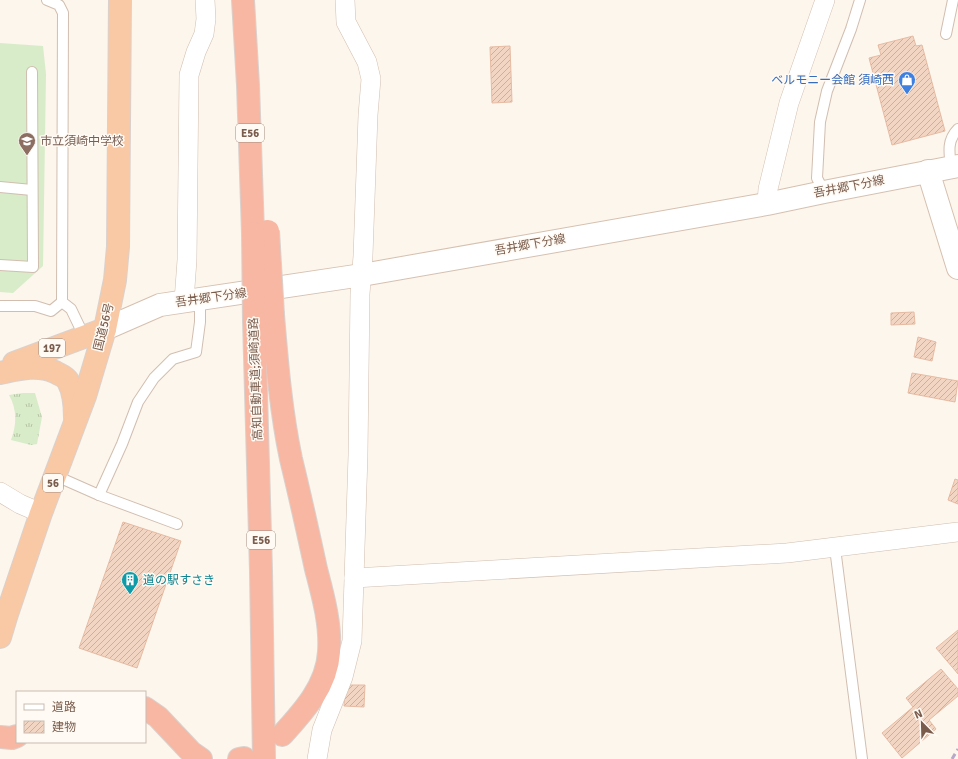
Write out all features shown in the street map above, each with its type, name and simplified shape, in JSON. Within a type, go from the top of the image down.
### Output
[{"type":"highway","points":[[243,0],[248,85],[260,232],[264,318],[279,386],[291,457],[328,623],[329,653],[325,673],[303,712],[282,735]]},
{"type":"highway","name":"国道56号","points":[[0,633],[41,513],[85,396],[105,329],[115,280],[118,247],[120,7]]},
{"type":"highway","name":"高知自動車道;須崎道路","points":[[249,758],[262,578],[264,318]]},
{"type":"highway","name":"197","points":[[0,369],[105,329]]},
{"type":"highway","points":[[0,374],[24,368],[37,367],[48,369],[63,376],[68,381],[74,400],[76,420]]},
{"type":"highway","points":[[146,709],[158,717],[191,752],[200,759]]},
{"type":"highway","points":[[0,737],[12,738],[16,736]]},
{"type":"main road","name":"吾井郷下分線","points":[[105,329],[160,305],[362,275],[767,204],[928,171],[955,167]]},
{"type":"main road","points":[[928,171],[958,268]]},
{"type":"street","points":[[192,300],[187,260],[189,75],[196,52],[204,34],[206,19],[205,0]]},
{"type":"street","points":[[317,759],[322,730],[343,677],[352,641],[360,294],[371,79],[367,62],[346,22],[344,0]]},
{"type":"street","points":[[767,204],[768,189],[789,103],[825,0]]},
{"type":"street","points":[[0,492],[20,504],[41,513]]},
{"type":"street","points":[[354,578],[787,553],[958,532]]},
{"type":"lane","points":[[47,0],[59,6],[63,13],[62,302]]},
{"type":"lane","points":[[824,192],[817,178],[820,122],[827,91],[860,0]]},
{"type":"lane","points":[[946,34],[953,0]]},
{"type":"lane","points":[[0,265],[33,267],[32,72]]},
{"type":"lane","points":[[955,167],[948,149],[952,135],[958,128]]},
{"type":"lane","points":[[0,187],[32,190]]},
{"type":"lane","points":[[99,495],[122,444],[138,402],[154,378],[173,359],[196,352],[200,322],[192,300]]},
{"type":"lane","points":[[0,306],[34,306],[51,311],[62,302]]},
{"type":"lane","points":[[62,302],[71,309],[84,336]]},
{"type":"lane","points":[[56,476],[99,495],[177,524]]},
{"type":"lane","points":[[835,548],[862,759]]},
{"type":"green space","name":"市立須崎中学校","points":[[0,43],[43,46],[46,74],[43,266],[13,293],[0,292]]},
{"type":"green space","points":[[35,393],[42,417],[37,444],[31,445],[11,440],[15,423],[15,411],[9,395]]},
{"type":"building","name":"ベルモニー会館 須崎西","points":[[913,36],[916,46],[922,45],[945,131],[892,145],[869,58],[881,55],[878,45]]},
{"type":"building","points":[[510,46],[512,102],[492,103],[490,47]]},
{"type":"building","points":[[914,312],[915,324],[891,325],[891,313]]},
{"type":"building","points":[[918,337],[936,342],[932,361],[914,357]]},
{"type":"building","points":[[912,373],[958,381],[955,402],[908,393]]},
{"type":"building","points":[[955,479],[958,480],[958,504],[948,500]]},
{"type":"building","name":"道の駅すさき","points":[[123,522],[181,541],[137,668],[79,648]]},
{"type":"building","points":[[958,630],[958,674],[936,648]]},
{"type":"building","points":[[941,669],[958,689],[958,696],[929,720],[936,729],[902,758],[882,733],[913,707],[906,698]]},
{"type":"building","points":[[350,685],[365,685],[364,707],[344,706],[345,691]]},
{"type":"railway","points":[[952,759],[958,749]]},
{"type":"place","name":"ベルモニー会館 須崎西","points":[[907,95]]},
{"type":"place","name":"市立須崎中学校","points":[[27,156]]},
{"type":"place","name":"道の駅すさき","points":[[130,595]]}]
